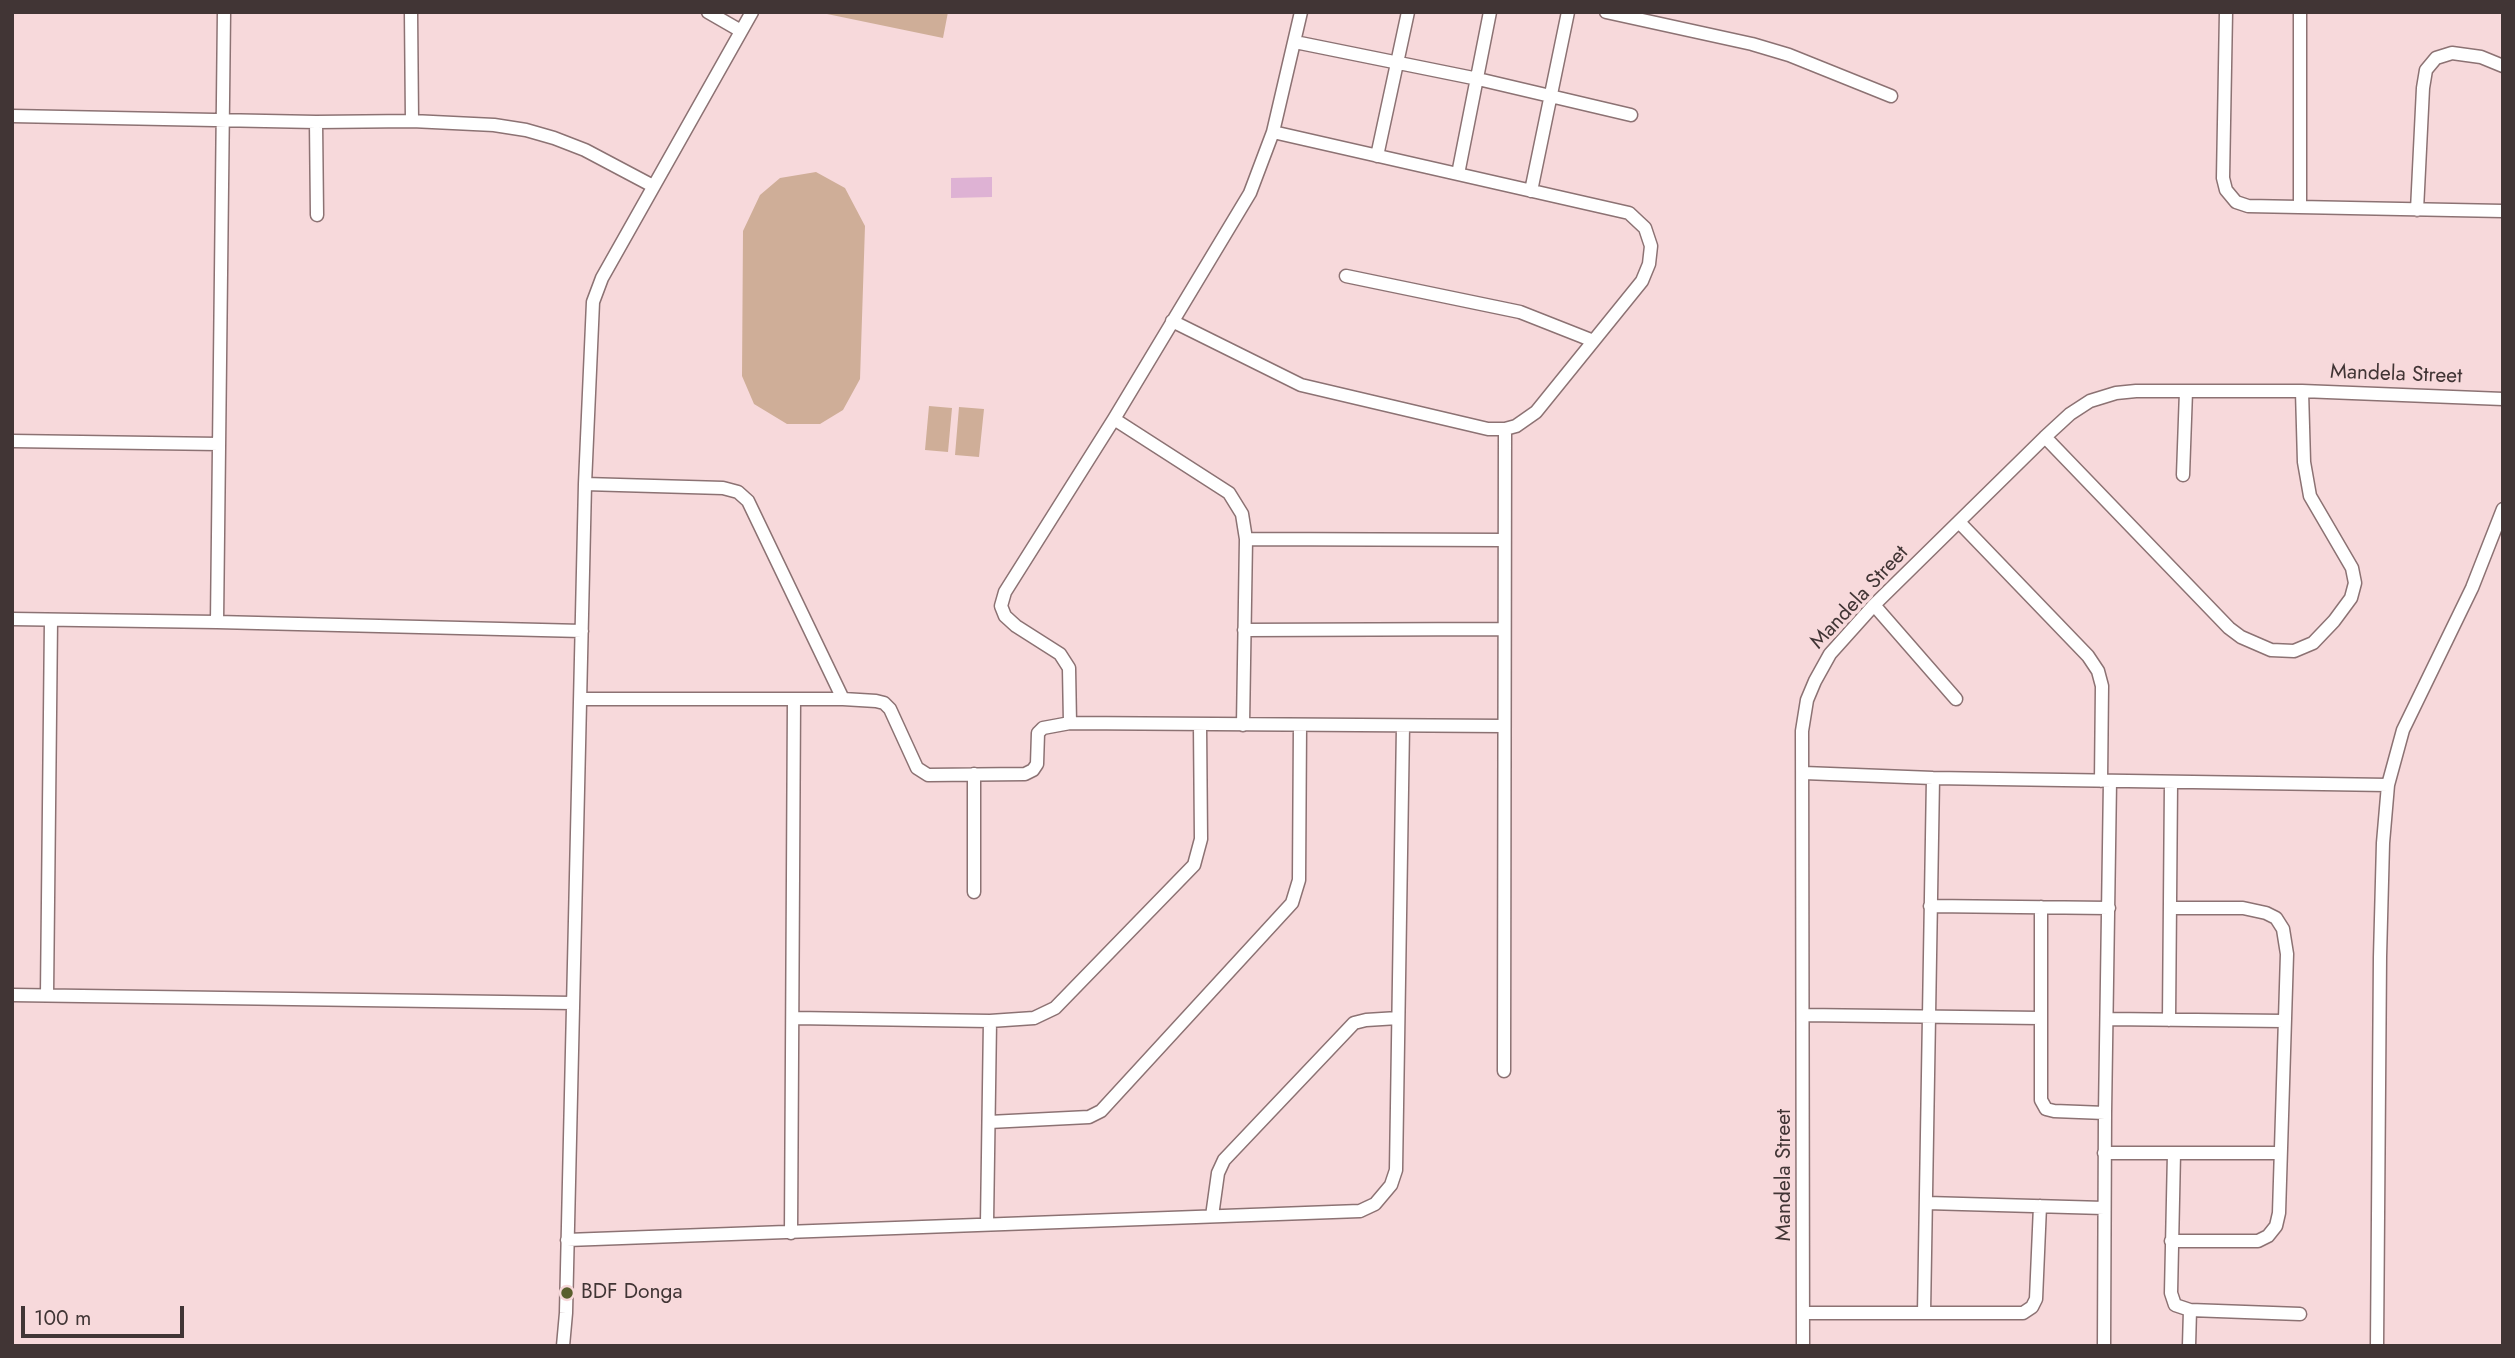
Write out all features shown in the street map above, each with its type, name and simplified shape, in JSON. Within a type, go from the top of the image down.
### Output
[{"type":"street","points":[[217,622],[223,12]]},
{"type":"street","points":[[411,12],[412,121]]},
{"type":"street","points":[[708,12],[741,31]]},
{"type":"street","points":[[563,1346],[566,1313],[585,484],[593,302],[602,278],[752,12]]},
{"type":"street","points":[[1070,723],[1069,668],[1060,654],[1005,616],[1001,606],[1005,592],[1114,419],[1250,193],[1273,132],[1301,12]]},
{"type":"street","points":[[1377,156],[1408,12]]},
{"type":"street","points":[[1458,174],[1490,12]]},
{"type":"street","points":[[1531,191],[1568,12]]},
{"type":"street","points":[[1606,12],[1752,44],[1789,55],[1891,96]]},
{"type":"street","points":[[2225,12],[2223,178],[2226,190],[2236,202],[2243,205],[2300,207],[2503,211]]},
{"type":"street","points":[[2300,12],[2300,207]]},
{"type":"street","points":[[1295,42],[1478,79],[1631,115]]},
{"type":"street","points":[[2417,210],[2426,70],[2436,58],[2452,52],[2481,57],[2503,66]]},
{"type":"street","points":[[12,116],[316,122],[412,121],[526,130],[584,150],[653,186]]},
{"type":"street","points":[[316,122],[317,215]]},
{"type":"street","points":[[1172,321],[1301,385],[1488,429],[1505,429],[1516,426],[1536,412],[1591,340],[1642,281],[1649,264],[1651,246],[1645,228],[1629,213],[1273,132]]},
{"type":"street","points":[[1346,276],[1520,312],[1591,340]]},
{"type":"street","name":"Mandela Street","points":[[1803,1346],[1804,713],[1815,681],[1830,654],[1874,605],[2045,437],[2078,407],[2105,395],[2126,391],[2302,391],[2503,399]]},
{"type":"street","points":[[2183,475],[2186,391]]},
{"type":"street","points":[[2045,437],[2229,628],[2241,637],[2271,650],[2294,651],[2313,643],[2334,621],[2351,598],[2355,583],[2352,568],[2310,496],[2304,462],[2302,391]]},
{"type":"street","points":[[1114,419],[1229,493],[1242,514],[1246,539],[1243,725]]},
{"type":"street","points":[[1504,1071],[1505,429]]},
{"type":"street","points":[[12,441],[219,444]]},
{"type":"street","points":[[585,484],[723,488],[738,492],[748,502],[843,699]]},
{"type":"street","points":[[2376,1346],[2380,957],[2383,843],[2388,785],[2403,730],[2472,588],[2503,509]]},
{"type":"street","points":[[1959,522],[2088,656],[2098,670],[2102,687],[2109,908],[2104,1153],[2104,1346]]},
{"type":"street","points":[[1246,539],[1503,540]]},
{"type":"street","points":[[1874,605],[1956,699]]},
{"type":"street","points":[[12,620],[582,631]]},
{"type":"street","points":[[47,995],[51,620]]},
{"type":"street","points":[[1244,630],[1503,629]]},
{"type":"street","points":[[580,699],[843,699],[884,703],[890,709],[921,772],[928,775],[1025,775],[1037,764],[1038,733],[1043,728],[1070,723],[1503,726]]},
{"type":"street","points":[[791,1233],[794,699]]},
{"type":"street","points":[[794,1018],[990,1021],[1034,1018],[1055,1008],[1194,865],[1201,839],[1200,725]]},
{"type":"street","points":[[989,1122],[1090,1117],[1101,1111],[1292,902],[1299,880],[1300,726]]},
{"type":"street","points":[[567,1240],[1360,1211],[1375,1205],[1391,1185],[1396,1170],[1403,726]]},
{"type":"street","points":[[1804,773],[2171,783],[2388,785]]},
{"type":"street","points":[[974,775],[974,892]]},
{"type":"street","points":[[1924,1313],[1933,778]]},
{"type":"street","points":[[2169,1020],[2171,783]]},
{"type":"street","points":[[1930,906],[2109,908]]},
{"type":"street","points":[[2041,907],[2040,1096],[2043,1106],[2054,1111],[2105,1112]]},
{"type":"street","points":[[2171,908],[2255,909],[2276,918],[2283,929],[2287,944],[2279,1213],[2276,1226],[2268,1236],[2253,1242],[2171,1241]]},
{"type":"street","points":[[12,995],[573,1003]]},
{"type":"street","points":[[1804,1014],[2040,1018]]},
{"type":"street","points":[[1212,1216],[1218,1173],[1224,1160],[1354,1023],[1398,1018]]},
{"type":"street","points":[[2108,1019],[2284,1021]]},
{"type":"street","points":[[987,1223],[990,1021]]},
{"type":"street","points":[[2104,1153],[2280,1153]]},
{"type":"street","points":[[2174,1153],[2172,1301],[2190,1310],[2300,1314]]},
{"type":"street","points":[[1927,1203],[2104,1208]]},
{"type":"street","points":[[1804,1313],[2018,1314],[2029,1310],[2036,1299],[2040,1206]]},
{"type":"street","points":[[2189,1346],[2190,1310]]},
{"type":"shaded area","points":[[948,12],[943,38],[827,14]]},
{"type":"shaded area","points":[[816,172],[845,188],[865,226],[860,379],[843,410],[820,424],[787,424],[754,404],[742,376],[743,231],[760,195],[780,178]]},
{"type":"shaded area","points":[[992,177],[992,197],[951,198],[951,178]]},
{"type":"shaded area","points":[[929,406],[952,408],[948,452],[925,450]]},
{"type":"shaded area","points":[[959,407],[984,409],[979,457],[955,455]]},
{"type":"place","name":"BDF Donga","points":[[567,1293]]}]
